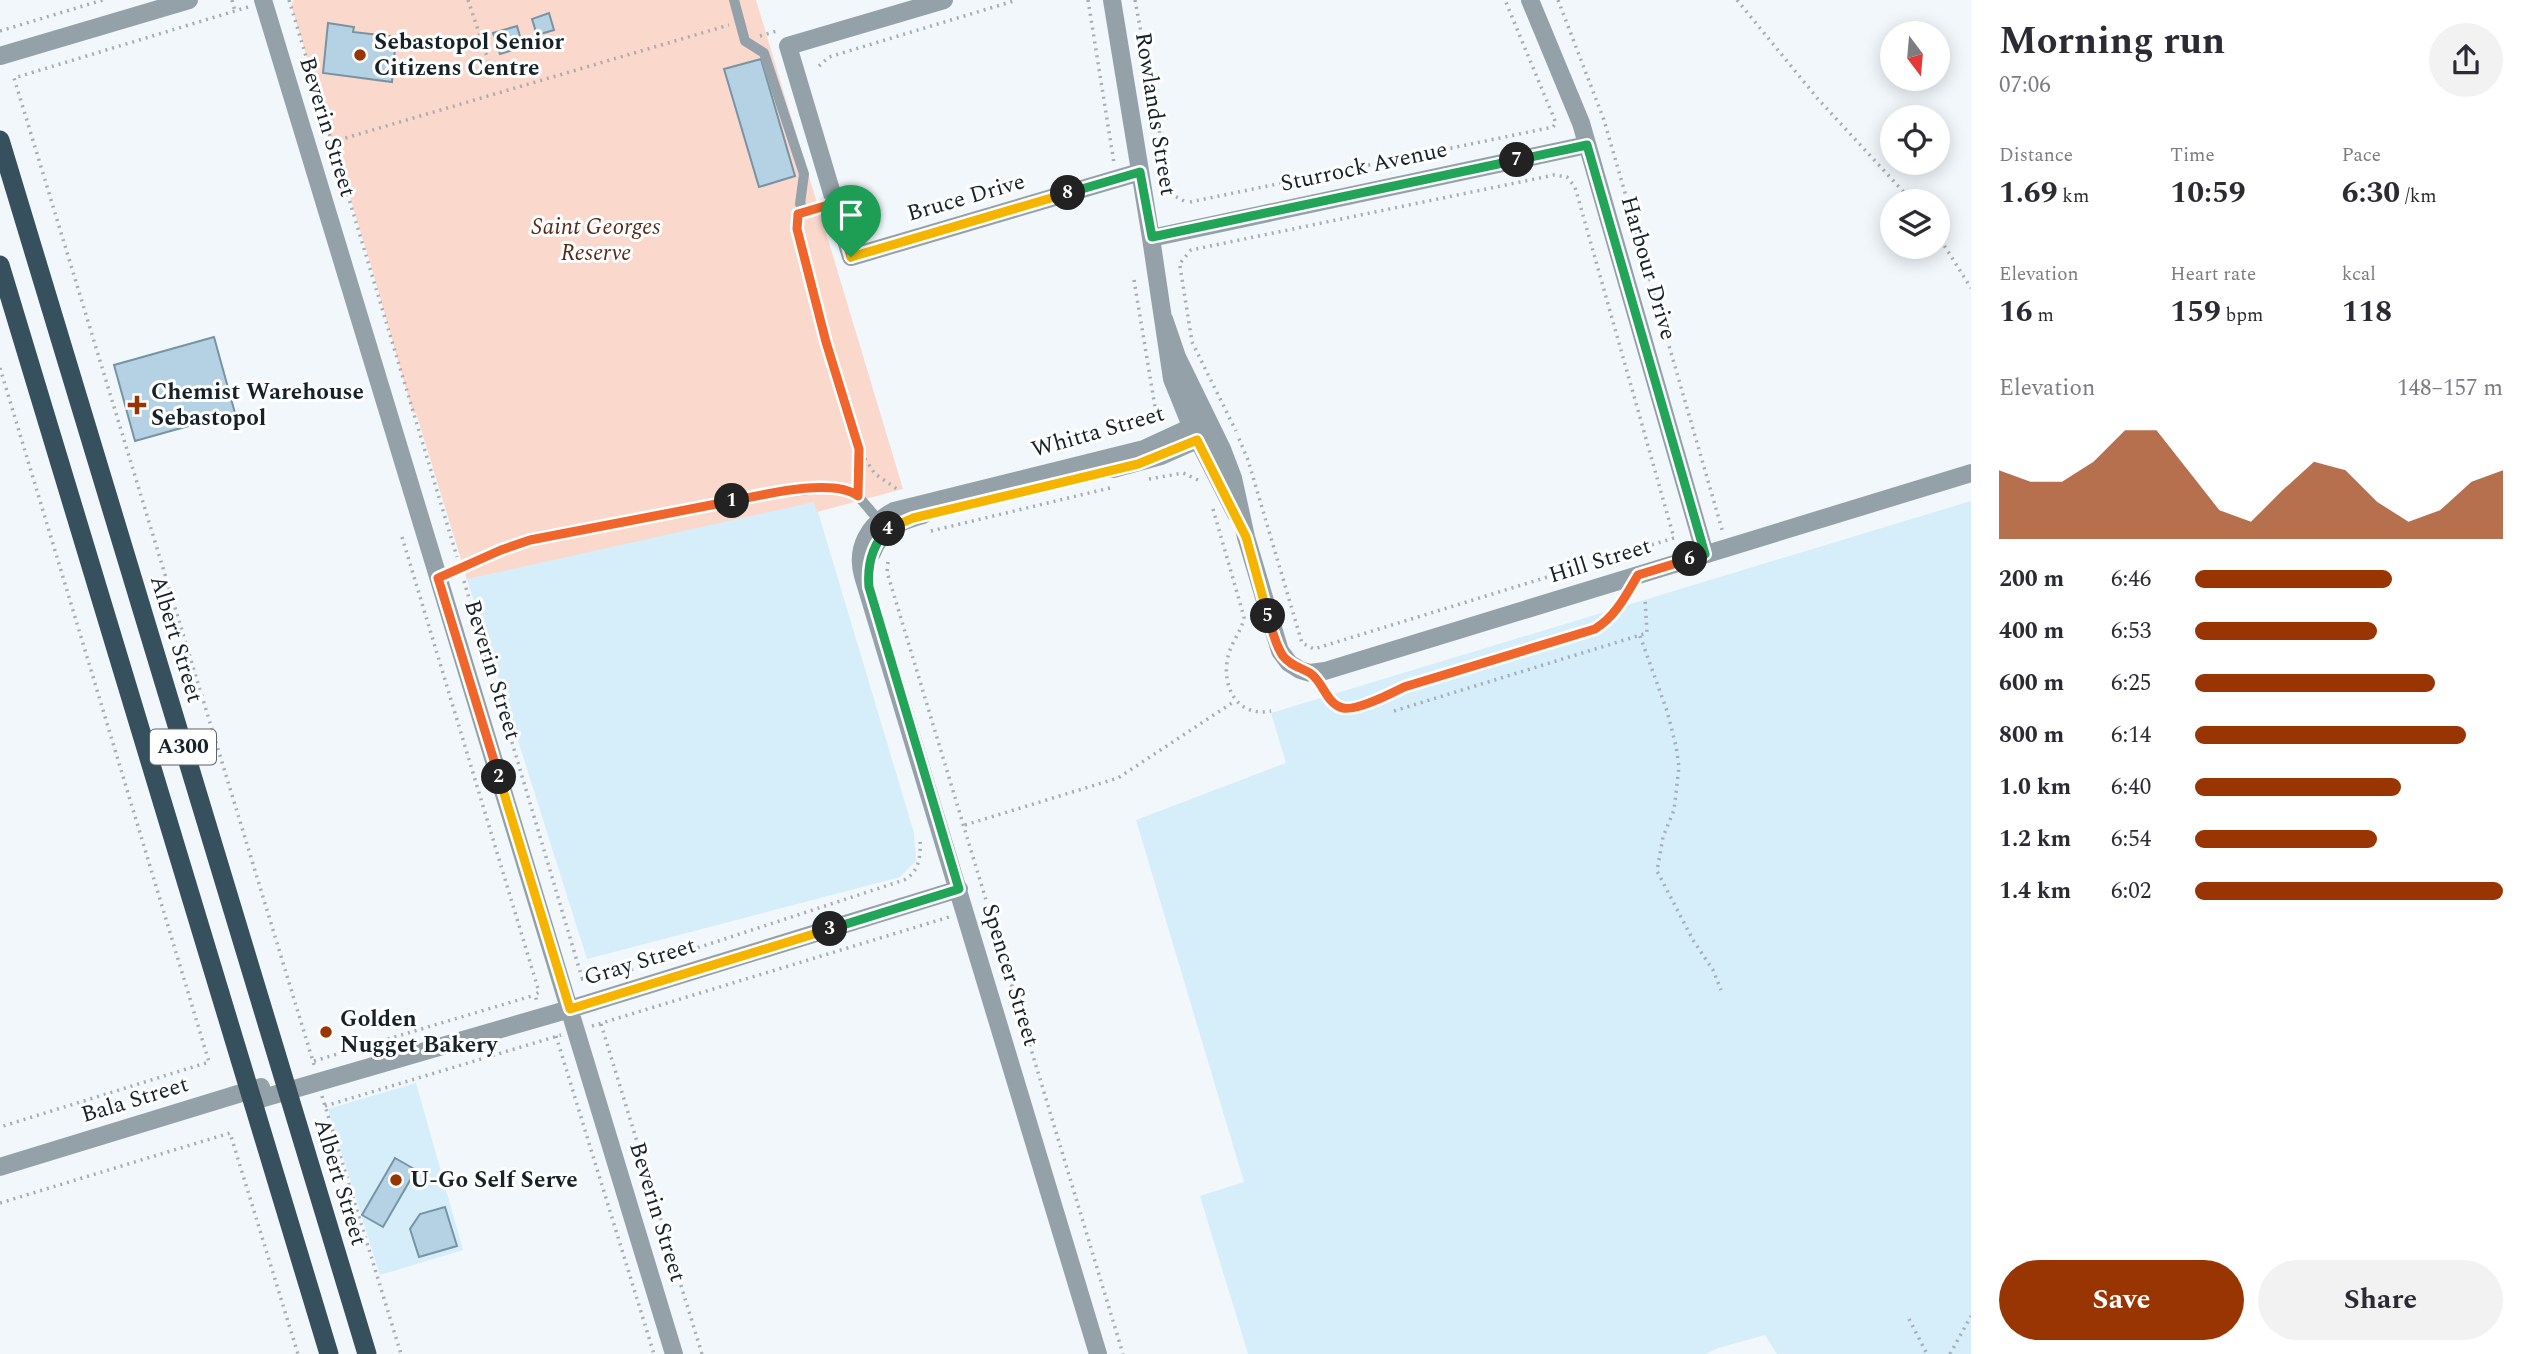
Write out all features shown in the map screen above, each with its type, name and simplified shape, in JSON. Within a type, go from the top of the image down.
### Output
[{"type":"highway","name":"Albert Street","points":[[0,140],[367,1354]]},
{"type":"highway","name":"A300","points":[[0,265],[330,1354]]},
{"type":"street","points":[[0,56],[189,0]]},
{"type":"street","name":"Bruce Drive","points":[[944,0],[788,46],[851,257],[1140,172]]},
{"type":"street","name":"Rowlands Street","points":[[1112,0],[1152,237],[1172,379],[1199,429],[1246,537],[1282,662],[1310,673]]},
{"type":"street","name":"Harbour Drive","points":[[1530,0],[1571,96],[1587,145],[1705,554]]},
{"type":"street","name":"Beverin Street","points":[[264,1],[674,1354]]},
{"type":"street","name":"Sturrock Avenue","points":[[1152,237],[1587,145]]},
{"type":"street","name":"Whitta Street","points":[[874,552],[883,525],[891,513],[1134,452],[1199,429]]},
{"type":"street","name":"Whitta Street","points":[[883,525],[1138,464],[1199,429]]},
{"type":"street","name":"Hill Street","points":[[1310,673],[1325,671],[1971,474]]},
{"type":"street","name":"Spencer Street","points":[[874,552],[868,578],[874,611],[1098,1354]]},
{"type":"street","name":"Gray Street","points":[[251,1096],[570,1009],[959,889]]},
{"type":"street","name":"Bala Street","points":[[0,1167],[251,1096]]},
{"type":"lane","points":[[734,0],[745,41],[764,53],[804,174],[800,204],[806,212]]},
{"type":"lane","points":[[835,203],[798,214],[797,229],[826,342],[858,445]]},
{"type":"lane","points":[[438,578],[508,547],[542,537],[752,497],[831,488],[846,490],[858,496],[883,525]]},
{"type":"lane","points":[[1310,673],[1334,703],[1343,708],[1356,706],[1404,687],[1595,629],[1605,623],[1615,611],[1638,575]]},
{"type":"path","points":[[0,31],[103,0]]},
{"type":"path","points":[[232,0],[235,10]]},
{"type":"path","points":[[289,0],[583,978],[602,979],[897,883],[912,876],[921,856],[920,840]]},
{"type":"path","points":[[468,0],[488,60]]},
{"type":"path","points":[[818,66],[828,57],[1017,0]]},
{"type":"path","points":[[1088,0],[1117,179]]},
{"type":"path","points":[[1135,0],[1171,194],[1187,202],[1553,127],[1556,123],[1505,0]]},
{"type":"path","points":[[1558,0],[1606,127],[1727,548]]},
{"type":"path","points":[[1737,0],[1818,99],[1901,189]]},
{"type":"path","points":[[264,1],[13,78],[314,1061],[540,992],[402,537]]},
{"type":"path","points":[[332,142],[740,22]]},
{"type":"path","points":[[1554,175],[1567,177],[1575,187],[1674,538],[1314,649],[1302,643],[1248,460],[1237,432],[1192,342],[1180,264],[1191,250],[1554,175]]},
{"type":"path","points":[[1950,255],[1971,288]]},
{"type":"path","points":[[1134,280],[1158,425]]},
{"type":"path","points":[[0,369],[209,1062],[0,1127]]},
{"type":"path","points":[[858,445],[858,496]]},
{"type":"path","points":[[858,445],[875,474],[903,494],[907,507]]},
{"type":"path","points":[[1149,479],[1183,473],[1195,477],[1217,472]]},
{"type":"path","points":[[919,534],[1122,485]]},
{"type":"path","points":[[1209,499],[1244,617],[1230,649],[1227,677],[1235,701],[1254,711],[1271,711]]},
{"type":"path","points":[[874,552],[887,572],[1123,1354]]},
{"type":"path","points":[[1394,711],[1647,633],[1645,598]]},
{"type":"path","points":[[1640,636],[1661,690],[1679,767],[1674,810],[1663,837],[1657,871],[1693,940],[1713,970],[1721,990]]},
{"type":"path","points":[[964,825],[1118,778],[1235,701]]},
{"type":"path","points":[[702,1354],[601,1024],[966,912]]},
{"type":"path","points":[[401,1354],[325,1106],[556,1036],[654,1354]]},
{"type":"path","points":[[0,1203],[230,1133],[298,1354]]},
{"type":"path","points":[[1950,1354],[1971,1316]]},
{"type":"path","points":[[1909,1319],[1927,1354]]},
{"type":"shaded area","points":[[1971,501],[1971,1354],[1777,1354],[1765,1335],[1706,1354],[1248,1354],[1200,1196],[1244,1182],[1136,820],[1286,763],[1271,713]]},
{"type":"shaded area","points":[[815,502],[914,833],[916,861],[900,877],[587,959],[467,579],[724,519]]},
{"type":"shaded area","name":"U-Go Self Serve","points":[[416,1083],[463,1250],[380,1275],[328,1109]]},
{"type":"green space","name":"Saint Georges Reserve","points":[[294,0],[756,0],[903,489],[817,512],[814,502],[467,579],[416,413],[413,413],[291,5]]},
{"type":"building","points":[[549,13],[554,30],[537,35],[532,19]]},
{"type":"building","name":"Sebastopol Senior Citizens Centre","points":[[328,23],[354,27],[353,32],[396,37],[392,82],[323,73]]},
{"type":"building","points":[[517,26],[523,47],[500,54],[493,33]]},
{"type":"building","points":[[761,59],[795,176],[759,187],[724,69]]},
{"type":"building","points":[[214,337],[235,413],[135,441],[114,365]]},
{"type":"building","points":[[395,1158],[416,1170],[383,1227],[362,1215]]},
{"type":"building","points":[[445,1207],[457,1246],[419,1257],[410,1229],[420,1214]]},
{"type":"place","name":"Sebastopol Senior Citizens Centre","points":[[360,55]]},
{"type":"place","name":"Chemist Warehouse Sebastopol","points":[[137,405]]},
{"type":"place","name":"Golden Nugget Bakery","points":[[326,1032]]},
{"type":"place","name":"U-Go Self Serve","points":[[396,1180]]},
{"type":"route","points":[[1587,145],[1705,554],[1638,575],[1622,603],[1605,623],[1595,629],[1343,708],[1334,703],[1310,673],[1289,663],[1280,651],[1246,537],[1197,440],[1138,464],[903,521],[887,530],[875,545],[868,568],[869,587],[959,889],[570,1009],[438,578],[501,550],[554,534],[776,493],[831,488],[846,490],[858,496],[859,449],[826,342],[797,229],[798,214],[835,203],[851,257],[1140,172],[1152,237],[1587,145]]}]
